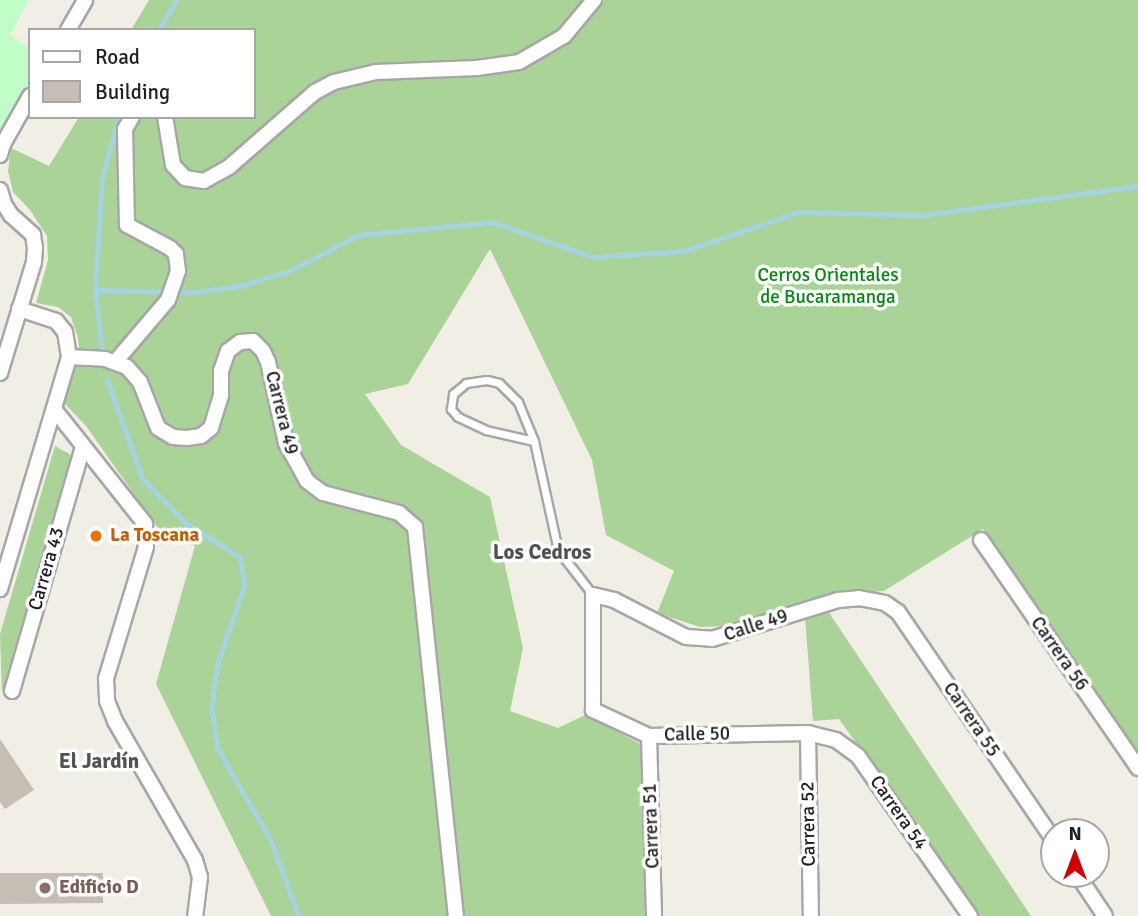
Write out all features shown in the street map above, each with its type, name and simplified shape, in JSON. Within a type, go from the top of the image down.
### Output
[{"type":"street","points":[[69,28],[85,0]]},
{"type":"street","points":[[165,119],[173,164],[186,178],[204,181],[229,167],[315,92],[334,82],[376,72],[477,68],[519,62],[564,36],[583,17],[594,0]]},
{"type":"street","points":[[0,155],[3,144],[28,100]]},
{"type":"street","points":[[69,358],[116,361],[168,300],[176,282],[176,254],[127,225],[125,130],[131,119]]},
{"type":"street","points":[[0,190],[11,215],[28,227],[33,236],[34,262],[0,373]]},
{"type":"street","points":[[0,589],[69,358],[65,332],[56,321],[19,309]]},
{"type":"street","name":"Carrera 49","points":[[116,361],[131,370],[140,382],[158,428],[173,437],[195,438],[211,428],[221,396],[221,371],[228,351],[240,342],[253,341],[263,351],[268,362],[286,443],[307,481],[323,493],[399,513],[415,527],[456,916]]},
{"type":"street","points":[[54,409],[145,524],[146,547],[106,679],[107,701],[115,721],[195,860],[200,877],[195,916]]},
{"type":"street","name":"Carrera 43","points":[[12,691],[83,447]]},
{"type":"street","name":"Carrera 56","points":[[981,540],[1138,768]]},
{"type":"street","name":"Calle 49","points":[[593,595],[614,600],[686,637],[712,639],[838,600],[859,598],[885,603]]},
{"type":"street","name":"Calle 50","points":[[593,595],[593,710],[649,736],[808,733]]},
{"type":"street","name":"Carrera 55","points":[[885,603],[898,612],[1040,820]]},
{"type":"street","name":"Carrera 52","points":[[808,733],[811,916]]},
{"type":"street","name":"Carrera 54","points":[[808,733],[836,740],[858,756],[970,916]]},
{"type":"street","name":"Carrera 51","points":[[649,736],[654,916]]},
{"type":"street","points":[[1086,888],[1105,916]]},
{"type":"lane","points":[[534,441],[486,430],[458,417],[451,409],[453,394],[466,383],[487,380],[499,383],[518,402],[534,441],[558,550],[593,595]]},
{"type":"green space","points":[[0,0],[29,0],[10,35],[28,47],[28,85],[0,135]]},
{"type":"green space","name":"Cerros Orientales de Bucaramanga","points":[[149,0],[1138,0],[1138,754],[983,529],[884,591],[821,596],[728,626],[700,627],[657,613],[674,571],[606,535],[592,460],[490,249],[408,384],[365,394],[401,445],[490,497],[523,648],[510,711],[558,728],[585,715],[641,744],[645,916],[271,916],[156,684],[195,546],[160,531],[86,426],[64,403],[79,349],[78,338],[71,317],[58,307],[36,303],[48,260],[47,236],[30,210],[13,192],[8,171],[11,148],[49,166],[78,119],[256,119],[256,28],[132,28]]},
{"type":"green space","points":[[55,446],[71,455],[2,694],[0,634]]},
{"type":"green space","points":[[828,611],[1031,916],[979,916],[839,719],[813,721],[805,617]]},
{"type":"building","points":[[0,739],[34,790],[5,809],[0,802]]},
{"type":"building","name":"Edificio D","points":[[0,873],[103,873],[103,903],[0,904]]},
{"type":"waterway","points":[[160,28],[176,0]]},
{"type":"waterway","points":[[102,353],[95,290],[102,177],[118,119]]},
{"type":"waterway","points":[[95,290],[195,292],[240,286],[289,271],[359,235],[492,222],[593,257],[684,251],[799,212],[924,215],[1138,186]]},
{"type":"waterway","points":[[107,379],[143,479],[186,523],[240,557],[245,585],[218,663],[212,708],[218,749],[271,840],[299,916]]},
{"type":"place","name":"La Toscana","points":[[96,536]]},
{"type":"place","name":"Edificio D","points":[[45,888]]},
{"type":"district","name":"Los Cedros","points":[[542,552]]},
{"type":"district","name":"El Jardín","points":[[99,761]]}]
